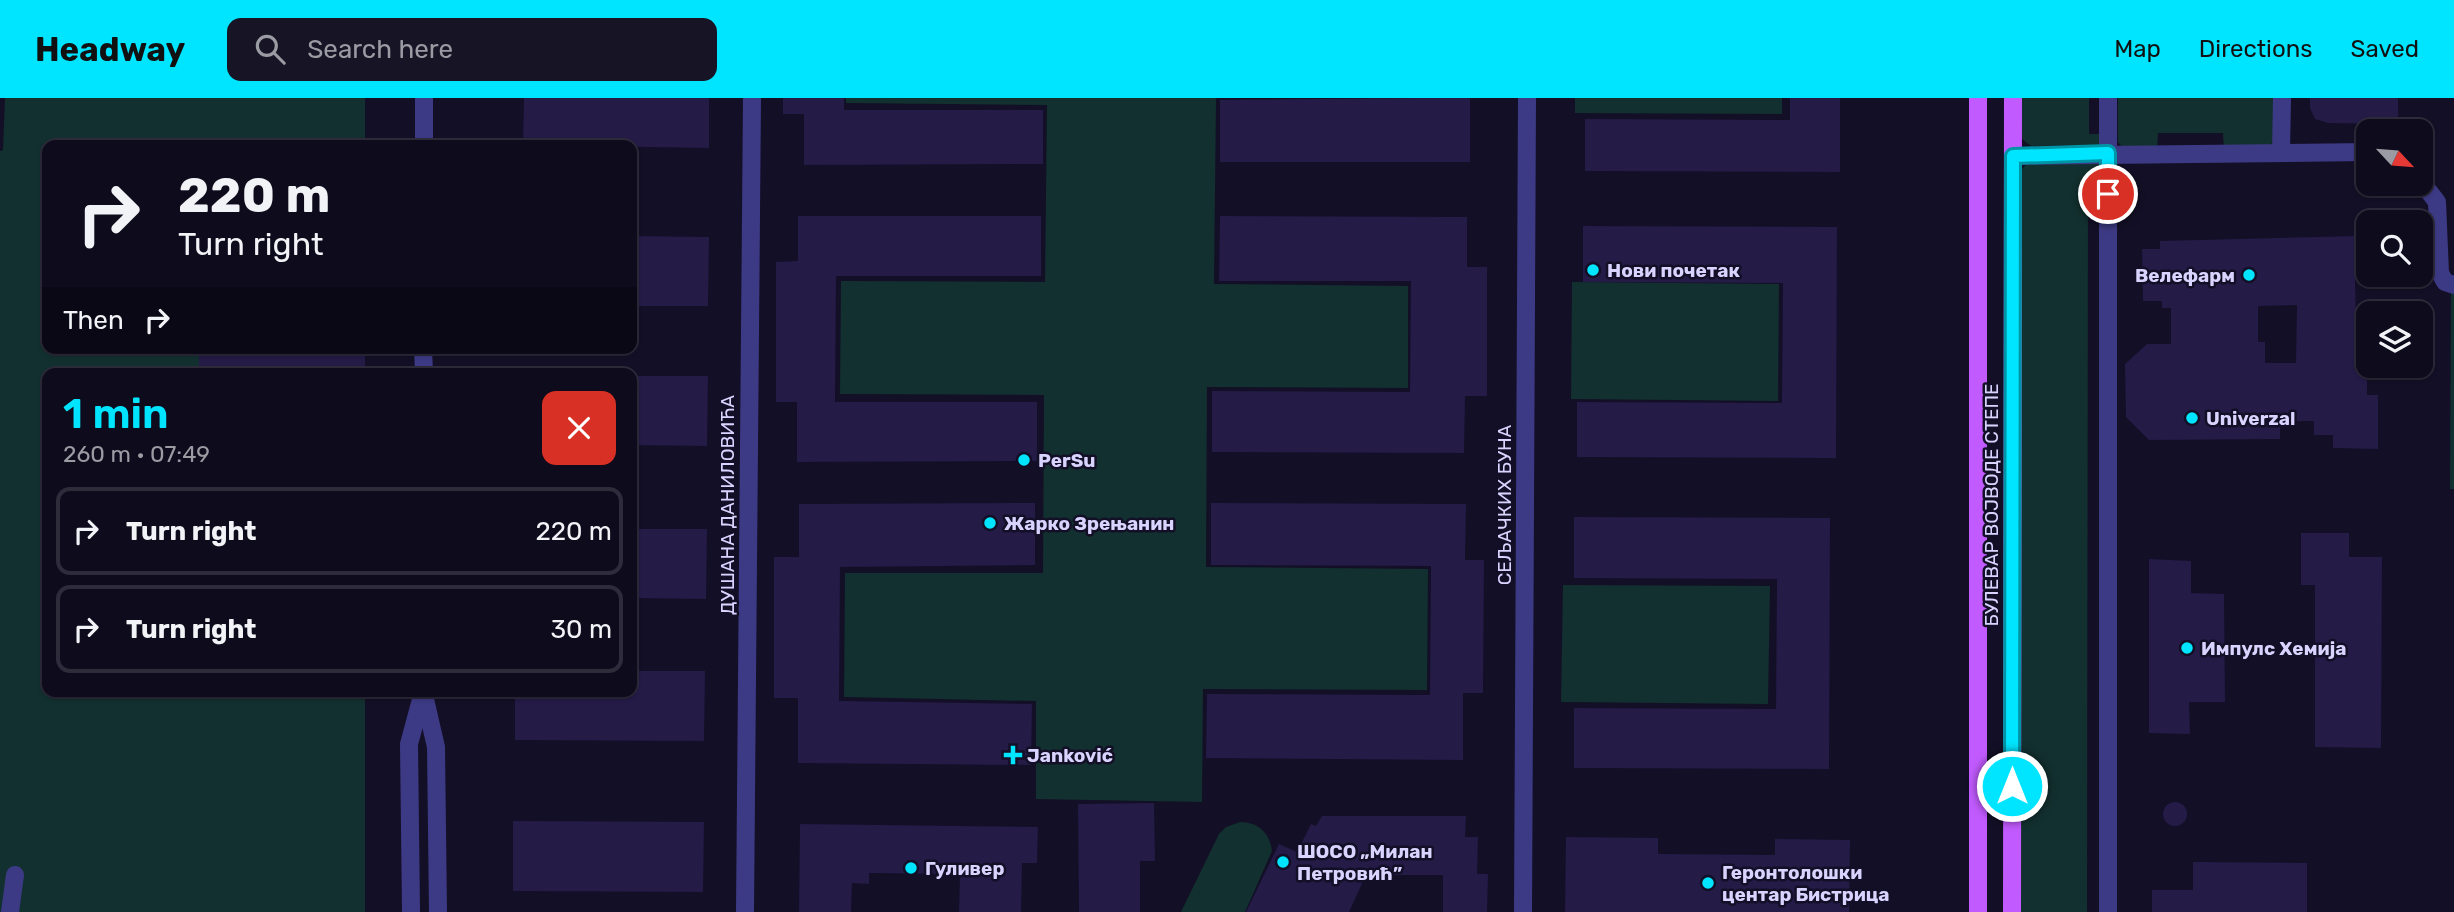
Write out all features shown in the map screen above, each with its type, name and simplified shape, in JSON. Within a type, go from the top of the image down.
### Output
[{"type":"main road","name":"БУЛЕВАР ВОЈВОДЕ СТЕПЕ","points":[[1978,98],[1978,912]]},
{"type":"main road","name":"БУЛЕВАР ВОЈВОДЕ СТЕПЕ","points":[[2012,912],[2013,98]]},
{"type":"street","points":[[424,98],[424,140]]},
{"type":"street","name":"ДУШАНА ДАНИЛОВИЋА","points":[[745,912],[752,98]]},
{"type":"street","name":"СЕЉАЧКИХ БУНА","points":[[1523,912],[1527,98]]},
{"type":"street","points":[[2108,98],[2108,912]]},
{"type":"street","points":[[2281,153],[2282,98]]},
{"type":"street","points":[[2013,156],[2356,152]]},
{"type":"street","points":[[2432,196],[2437,202],[2440,273],[2445,282],[2454,285]]},
{"type":"street","points":[[411,912],[410,744],[422,697]]},
{"type":"street","points":[[425,697],[436,747],[438,912]]},
{"type":"street","points":[[10,912],[15,876]]},
{"type":"green space","points":[[5,98],[365,98],[365,140],[42,140],[42,354],[365,354],[365,368],[42,368],[42,697],[365,697],[365,912],[0,912],[0,151],[3,150]]},
{"type":"green space","points":[[846,98],[1216,98],[1214,284],[1408,286],[1408,388],[1207,387],[1206,567],[1428,569],[1427,690],[1203,689],[1202,802],[1036,799],[1036,701],[844,697],[845,573],[1043,573],[1044,395],[840,394],[841,281],[1045,282],[1047,105],[846,103]]},
{"type":"green space","points":[[1575,98],[1782,98],[1782,114],[1575,113]]},
{"type":"green space","points":[[2018,98],[2089,98],[2089,134],[2104,134],[2103,145],[2032,146],[2019,132]]},
{"type":"green space","points":[[2118,98],[2275,98],[2273,142],[2270,145],[2224,150],[2223,133],[2158,133],[2157,151],[2122,147],[2118,142]]},
{"type":"green space","points":[[2102,159],[2102,190],[2088,192],[2087,912],[2018,912],[2017,175],[2029,161]]},
{"type":"green space","points":[[1572,282],[1779,284],[1778,401],[1571,399]]},
{"type":"green space","points":[[2451,292],[2454,292],[2454,489],[2450,489]]},
{"type":"green space","points":[[1563,585],[1770,586],[1768,704],[1561,702]]},
{"type":"green space","points":[[1240,822],[1258,826],[1269,839],[1272,851],[1245,912],[1181,912],[1219,834],[1226,827]]},
{"type":"building","points":[[524,98],[709,98],[709,148],[637,147],[637,140],[523,140]]},
{"type":"building","points":[[783,98],[844,98],[844,110],[1043,110],[1043,164],[804,165],[804,114],[783,114]]},
{"type":"building","points":[[1470,98],[1470,162],[1220,162],[1220,100]]},
{"type":"building","points":[[1790,98],[1840,98],[1840,172],[1585,171],[1585,119],[1790,120]]},
{"type":"building","points":[[2310,98],[2398,98],[2398,119],[2356,119],[2356,123],[2328,123],[2315,119],[2310,108]]},
{"type":"building","points":[[798,216],[1041,216],[1041,276],[836,276],[835,402],[1037,402],[1037,461],[797,462],[797,402],[776,402],[776,262],[798,261]]},
{"type":"building","points":[[1220,216],[1467,217],[1467,267],[1487,267],[1487,396],[1465,396],[1464,453],[1212,452],[1212,391],[1410,392],[1411,281],[1219,281]]},
{"type":"building","points":[[1583,226],[1837,227],[1836,458],[1577,457],[1577,402],[1782,403],[1783,283],[1583,282]]},
{"type":"building","points":[[637,236],[709,237],[708,306],[637,306]]},
{"type":"building","points":[[2354,236],[2356,378],[2367,378],[2367,395],[2378,395],[2378,449],[2333,448],[2333,435],[2314,435],[2314,421],[2280,421],[2280,439],[2149,440],[2126,417],[2125,364],[2147,344],[2171,344],[2171,308],[2162,308],[2162,301],[2143,301],[2142,249],[2160,249],[2160,241]],"holes":[[[2297,305],[2296,363],[2265,363],[2265,342],[2258,342],[2258,306]]]},
{"type":"building","points":[[199,354],[365,354],[365,368],[199,368]]},
{"type":"building","points":[[637,376],[708,376],[707,446],[637,445]]},
{"type":"building","points":[[1035,503],[1035,565],[840,567],[839,701],[1032,704],[1031,765],[798,763],[798,698],[774,698],[774,557],[799,557],[799,504]]},
{"type":"building","points":[[1211,503],[1466,504],[1465,560],[1484,560],[1483,693],[1463,693],[1463,760],[1206,758],[1207,694],[1430,695],[1431,566],[1211,565]]},
{"type":"building","points":[[1574,517],[1830,518],[1829,769],[1574,768],[1574,708],[1776,709],[1777,579],[1574,578]]},
{"type":"building","points":[[637,529],[707,529],[706,599],[637,598]]},
{"type":"building","points":[[2301,533],[2349,533],[2349,557],[2382,557],[2381,748],[2315,747],[2315,585],[2301,585]]},
{"type":"building","name":"Импулс Хемија","points":[[2149,559],[2191,561],[2191,593],[2224,594],[2225,702],[2189,702],[2190,734],[2149,733]]},
{"type":"building","points":[[637,671],[705,671],[704,741],[515,740],[515,697],[637,697]]},
{"type":"building","points":[[2170,802],[2180,802],[2187,809],[2187,819],[2180,826],[2170,826],[2163,819],[2163,809]]},
{"type":"building","points":[[1154,803],[1155,861],[1140,861],[1140,912],[1079,912],[1078,804]]},
{"type":"building","points":[[1322,816],[1466,816],[1465,837],[1478,837],[1477,874],[1488,874],[1487,912],[1443,912],[1443,875],[1366,875],[1349,912],[1246,912],[1279,844],[1297,852],[1311,824],[1316,826]]},
{"type":"building","points":[[513,821],[704,822],[703,892],[513,891]]},
{"type":"building","name":"Гуливер","points":[[800,824],[1038,827],[1037,863],[1022,863],[1021,912],[959,912],[960,874],[869,873],[869,884],[852,883],[851,912],[799,912]]},
{"type":"building","name":"Геронтолошки центар Бистрица","points":[[1566,837],[1658,838],[1658,854],[1775,855],[1775,839],[1850,840],[1849,912],[1565,912]]},
{"type":"building","points":[[2193,862],[2307,863],[2307,912],[2152,912],[2152,890],[2193,890]]},
{"type":"place","name":"Нови почетак","points":[[1593,270]]},
{"type":"place","name":"Велефарм","points":[[2249,275]]},
{"type":"place","name":"Univerzal","points":[[2192,418]]},
{"type":"place","name":"PerSu","points":[[1024,460]]},
{"type":"place","name":"Жарко Зрењанин","points":[[990,523]]},
{"type":"place","name":"Импулс Хемија","points":[[2187,648]]},
{"type":"place","name":"Janković","points":[[1013,755]]},
{"type":"place","name":"ШОСО „Милан Петровић”","points":[[1283,862]]},
{"type":"place","name":"Гуливер","points":[[911,868]]},
{"type":"place","name":"Геронтолошки центар Бистрица","points":[[1708,883]]},
{"type":"route","points":[[2012,786],[2013,156],[2108,153],[2108,194]]}]
